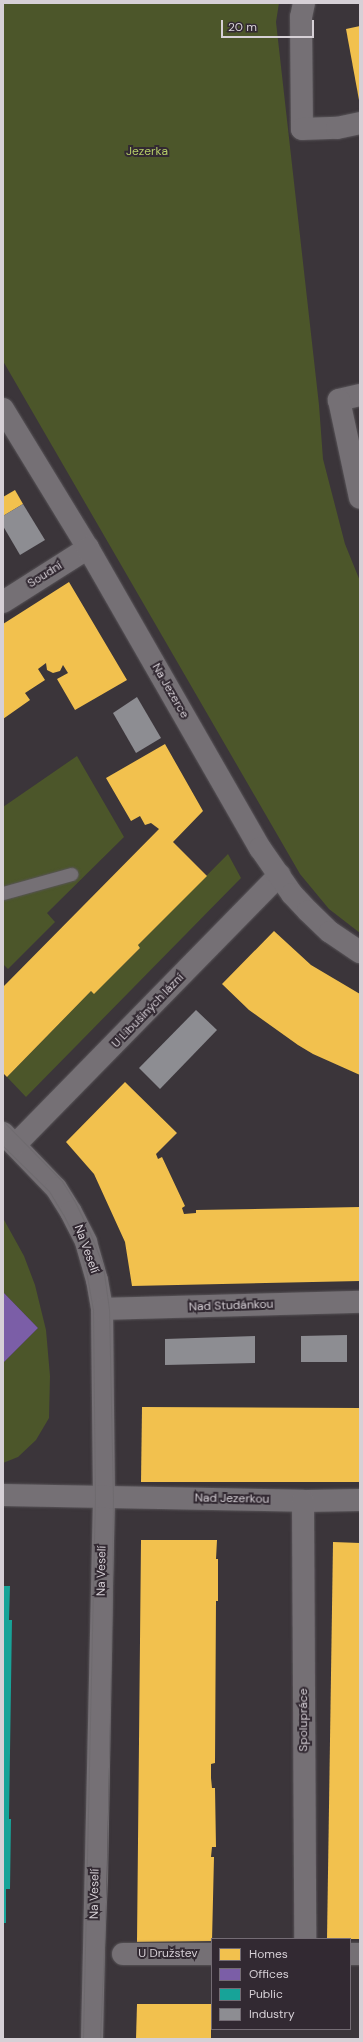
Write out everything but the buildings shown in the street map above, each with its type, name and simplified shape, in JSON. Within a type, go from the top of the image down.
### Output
[{"type":"street","points":[[304,3],[301,17],[302,129],[337,128],[360,123]]},
{"type":"street","points":[[360,395],[339,400],[360,498]]},
{"type":"street","name":"Na Jezerce","points":[[3,409],[88,548],[260,848],[292,894],[321,924],[360,952]]},
{"type":"street","name":"Soudní","points":[[3,602],[88,548]]},
{"type":"street","name":"U Libušiných lázní","points":[[9,1139],[279,875]]},
{"type":"street","name":"Na Veselí","points":[[9,1139],[56,1188],[71,1212],[86,1242],[97,1280],[102,1309],[104,1497],[92,2039]]},
{"type":"street","name":"Nad Studánkou","points":[[102,1309],[360,1302]]},
{"type":"street","name":"Nad Jezerkou","points":[[3,1494],[303,1501],[360,1500]]},
{"type":"street","name":"Spolupráce","points":[[303,1501],[305,1938]]},
{"type":"street","name":"U Družstev","points":[[123,1954],[211,1954]]},
{"type":"lane","points":[[3,893],[71,874]]},
{"type":"green space","name":"Jezerka","points":[[3,3],[279,3],[276,22],[319,405],[323,459],[345,544],[360,581],[360,933],[329,909],[300,874],[3,361]]},
{"type":"green space","points":[[77,756],[124,837],[47,913],[55,922],[8,969],[3,964],[3,807]]},
{"type":"green space","points":[[228,854],[241,878],[26,1097],[7,1077],[91,991],[94,993],[140,948],[138,945]]},
{"type":"green space","points":[[3,1218],[24,1256],[35,1285],[46,1330],[50,1376],[49,1418],[36,1440],[18,1457],[3,1463],[3,1363],[38,1328],[3,1292]]},
{"type":"tram line","points":[[3,1121],[62,1181],[74,1200],[90,1233],[103,1266],[109,1309],[113,1498],[107,1879],[100,2039]]},
{"type":"tram line","points":[[3,1146],[49,1191],[63,1214],[78,1244],[87,1276],[93,1309],[95,1497],[83,2039]]}]
